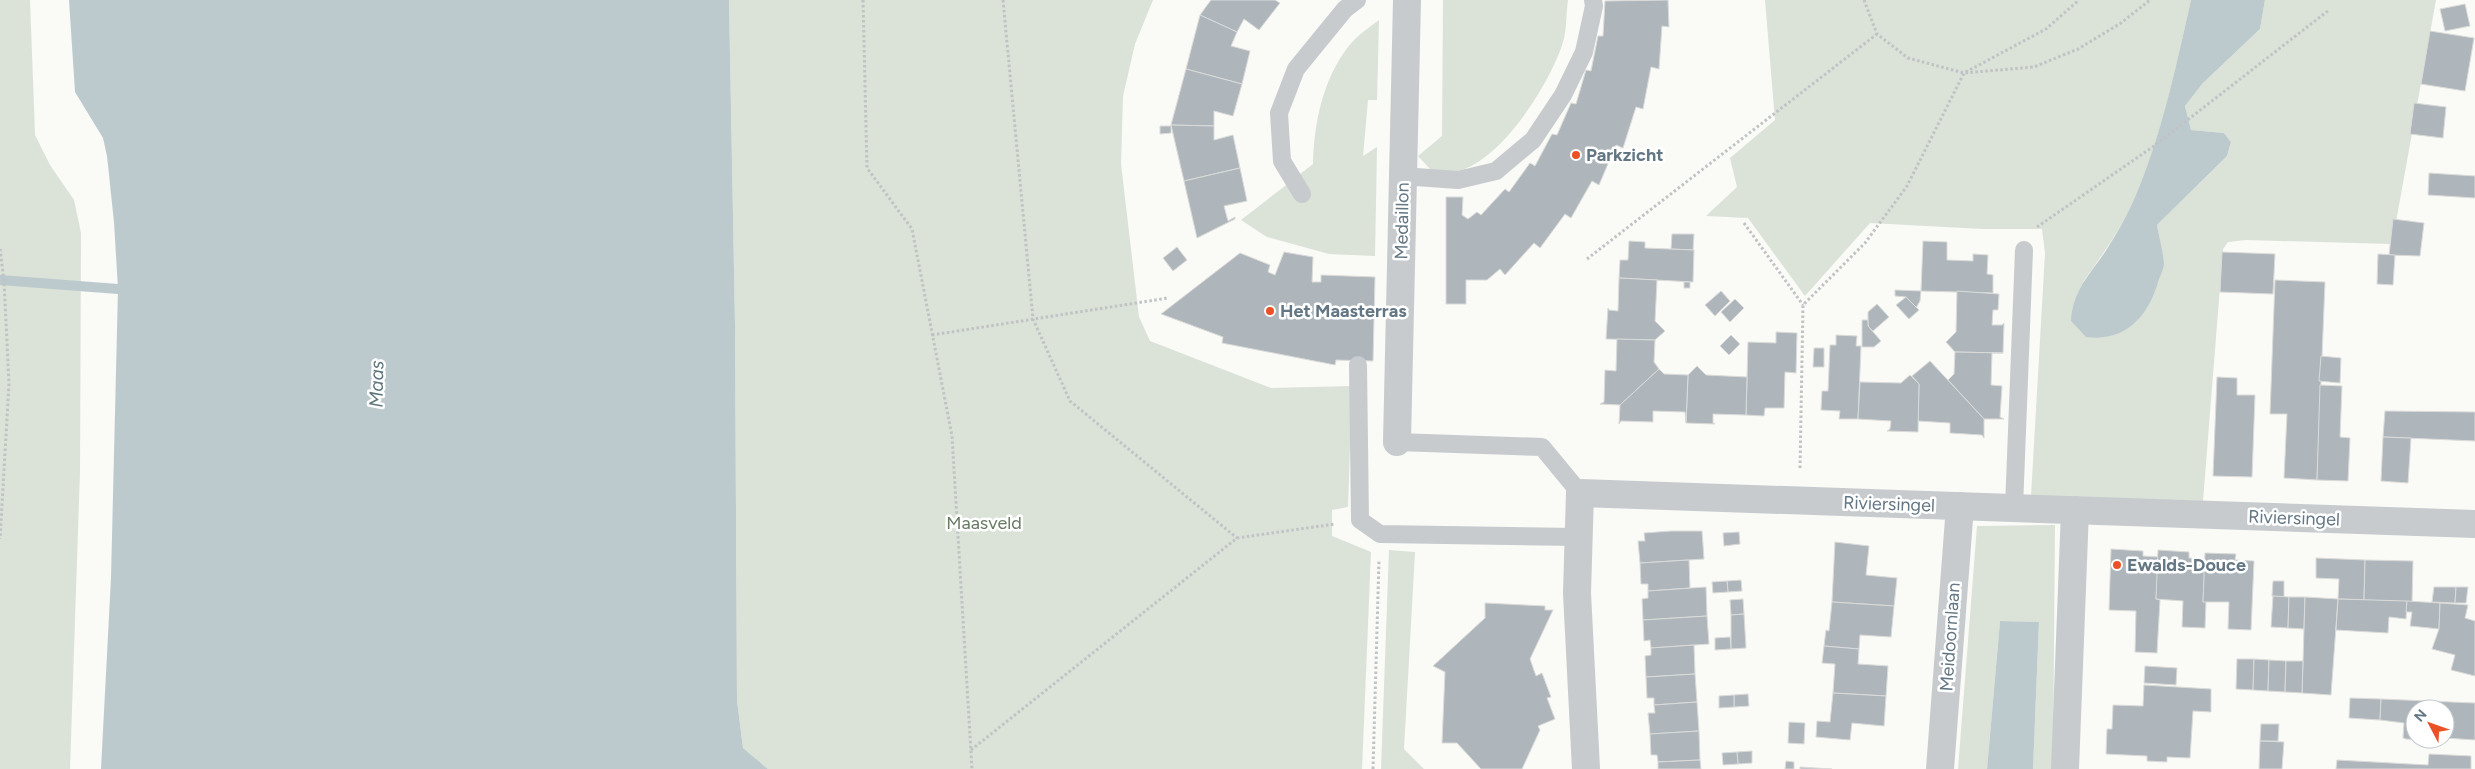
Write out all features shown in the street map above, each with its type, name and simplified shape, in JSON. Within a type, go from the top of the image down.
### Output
[{"type":"street","name":"Medaillon","points":[[1397,442],[1407,0]]},
{"type":"street","name":"Riviersingel","points":[[1580,493],[2475,524]]},
{"type":"street","points":[[1580,493],[1576,593],[1586,769]]},
{"type":"street","name":"Meidoornlaan","points":[[1940,769],[1960,506]]},
{"type":"street","points":[[2065,769],[2076,510]]},
{"type":"lane","points":[[1302,194],[1282,161],[1278,113],[1296,69],[1345,9],[1357,0]]},
{"type":"lane","points":[[1402,176],[1458,180],[1496,171],[1533,140],[1563,96],[1584,52],[1594,6],[1593,0]]},
{"type":"lane","points":[[2014,508],[2024,250]]},
{"type":"lane","points":[[1358,366],[1360,520],[1380,534],[1578,537]]},
{"type":"lane","points":[[1397,442],[1542,447],[1580,493]]},
{"type":"path","points":[[863,0],[867,168],[912,229],[952,436],[972,769]]},
{"type":"path","points":[[1003,0],[1033,319],[1070,401],[1237,538]]},
{"type":"path","points":[[1864,0],[1877,34],[1908,58],[1964,73],[2034,67],[2078,49],[2121,23],[2150,0]]},
{"type":"path","points":[[1803,305],[1864,244],[1907,186],[1964,73],[2046,29],[2078,0]]},
{"type":"path","points":[[2045,222],[2154,146],[2329,10]]},
{"type":"path","points":[[1587,259],[1877,34]]},
{"type":"path","points":[[1744,223],[1803,305],[1799,501]]},
{"type":"path","points":[[0,249],[4,281],[9,384],[0,539]]},
{"type":"path","points":[[932,335],[1168,298]]},
{"type":"path","points":[[970,750],[1237,538],[1360,520]]},
{"type":"path","points":[[1373,769],[1380,534]]},
{"type":"green space","points":[[0,0],[30,0],[35,135],[50,165],[74,200],[81,233],[80,471],[70,769],[0,769]]},
{"type":"green space","name":"Maasveld","points":[[729,0],[1153,0],[1135,44],[1123,96],[1121,164],[1139,317],[1150,341],[1271,388],[1352,386],[1348,507],[1332,510],[1332,536],[1371,552],[1362,769],[768,769],[743,748],[737,700],[735,323]]},
{"type":"green space","points":[[1443,0],[1568,0],[1563,42],[1548,78],[1536,98],[1507,137],[1490,153],[1474,165],[1457,171],[1431,170],[1418,156],[1442,136]]},
{"type":"green space","points":[[1765,0],[2191,0],[2168,100],[2145,173],[2124,220],[2083,282],[2164,264],[2157,225],[2227,156],[2231,142],[2224,133],[2191,130],[2185,106],[2203,83],[2260,29],[2265,0],[2436,0],[2392,244],[2246,240],[2228,242],[2223,249],[2203,501],[2031,496],[2045,253],[2042,229],[1983,229],[1870,223],[1805,296],[1748,218],[1706,216],[1737,187],[1730,158],[1775,120]]},
{"type":"green space","points":[[1379,20],[1377,100],[1368,100],[1363,156],[1377,147],[1375,256],[1329,254],[1267,237],[1241,220],[1313,164],[1319,114],[1328,82],[1344,52],[1355,39]]},
{"type":"green space","points":[[2055,525],[2053,769],[2033,769],[2039,622],[2000,621],[1987,769],[1958,769],[1977,526]]},
{"type":"green space","points":[[1389,550],[1415,552],[1404,749],[1424,769],[1381,769]]},
{"type":"water","name":"Maas","points":[[69,0],[729,0],[735,323],[737,700],[743,748],[768,769],[101,769],[111,578],[118,289],[114,222],[107,156],[103,138],[75,92]]},
{"type":"water","points":[[2191,0],[2265,0],[2260,29],[2203,83],[2185,106],[2191,130],[2224,133],[2231,142],[2227,156],[2157,225],[2164,265],[2154,295],[2141,316],[2123,331],[2100,338],[2086,337],[2071,321],[2076,298],[2085,280],[2104,254],[2120,227],[2145,173],[2161,124]]},
{"type":"water","points":[[2000,621],[2039,622],[2033,769],[1987,769]]},
{"type":"building","points":[[1211,0],[1275,0],[1280,3],[1259,30],[1244,19],[1237,32],[1200,15]]},
{"type":"building","name":"Parkzicht","points":[[1668,0],[1669,27],[1662,26],[1659,69],[1651,67],[1643,109],[1636,107],[1623,148],[1616,145],[1599,185],[1592,181],[1571,218],[1565,214],[1540,248],[1534,243],[1505,275],[1500,269],[1487,280],[1466,280],[1466,304],[1446,304],[1446,197],[1463,197],[1462,215],[1468,219],[1477,212],[1481,215],[1505,189],[1509,192],[1530,163],[1535,166],[1552,134],[1557,135],[1571,103],[1576,104],[1586,70],[1591,71],[1598,36],[1603,36],[1605,1]]},
{"type":"building","points":[[2465,4],[2470,26],[2445,31],[2440,9]]},
{"type":"building","points":[[1200,15],[1237,32],[1231,46],[1250,51],[1242,84],[1186,69]]},
{"type":"building","points":[[2430,31],[2474,38],[2465,91],[2421,84]]},
{"type":"building","points":[[1186,69],[1242,84],[1233,116],[1214,111],[1214,126],[1171,125]]},
{"type":"building","points":[[2414,103],[2446,107],[2443,138],[2410,134]]},
{"type":"building","points":[[1171,125],[1214,126],[1214,140],[1233,135],[1240,168],[1184,181]]},
{"type":"building","points":[[1160,126],[1171,126],[1171,133],[1160,134]]},
{"type":"building","points":[[1240,168],[1247,201],[1224,206],[1228,221],[1235,217],[1235,219],[1197,238],[1184,181]]},
{"type":"building","points":[[2429,173],[2475,176],[2475,198],[2428,195]]},
{"type":"building","points":[[2393,219],[2424,223],[2420,256],[2389,255]]},
{"type":"building","points":[[1672,234],[1694,234],[1693,250],[1671,249]]},
{"type":"building","points":[[1629,241],[1645,242],[1645,248],[1694,250],[1693,282],[1619,278],[1620,260],[1628,260]]},
{"type":"building","points":[[1923,241],[1947,242],[1947,260],[1973,261],[1973,254],[1988,255],[1987,274],[1993,275],[1993,293],[1921,291]]},
{"type":"building","points":[[1177,247],[1187,260],[1173,271],[1163,258]]},
{"type":"building","name":"Het Maasterras","points":[[1284,252],[1313,257],[1312,282],[1321,282],[1321,275],[1375,277],[1373,361],[1336,360],[1335,365],[1222,343],[1223,337],[1161,314],[1240,253],[1270,265],[1268,272],[1275,275]]},
{"type":"building","points":[[2222,252],[2275,254],[2273,294],[2220,292]]},
{"type":"building","points":[[2378,254],[2395,255],[2393,285],[2377,284]]},
{"type":"building","points":[[1619,278],[1657,280],[1655,321],[1665,331],[1655,340],[1606,339],[1608,308],[1609,310],[1618,311]]},
{"type":"building","points":[[2275,280],[2325,282],[2317,480],[2284,478],[2287,414],[2270,414]]},
{"type":"building","points":[[1684,282],[1690,282],[1690,288],[1684,288]]},
{"type":"building","points":[[1895,290],[1921,291],[1920,301],[1916,308],[1906,297],[1895,296]]},
{"type":"building","points":[[1721,291],[1730,301],[1715,316],[1705,305]]},
{"type":"building","points":[[1957,291],[1999,294],[1998,310],[1993,310],[1992,325],[2002,325],[2004,323],[2003,353],[1955,352],[1946,342],[1956,332]]},
{"type":"building","points":[[1906,297],[1919,310],[1909,319],[1896,305]]},
{"type":"building","points":[[1735,299],[1744,308],[1730,322],[1721,312]]},
{"type":"building","points":[[1877,304],[1889,317],[1873,331],[1868,326],[1868,312]]},
{"type":"building","points":[[1862,320],[1868,320],[1868,326],[1881,341],[1874,347],[1862,347]]},
{"type":"building","points":[[1776,332],[1797,333],[1796,373],[1785,372],[1784,408],[1765,408],[1764,416],[1746,415],[1748,342],[1776,343]]},
{"type":"building","points":[[1731,335],[1740,344],[1729,355],[1720,346]]},
{"type":"building","points":[[1836,335],[1857,336],[1856,346],[1861,346],[1858,419],[1839,419],[1840,411],[1821,410],[1822,391],[1828,391],[1830,345],[1836,345]]},
{"type":"building","points":[[1617,339],[1655,340],[1654,362],[1659,369],[1620,405],[1600,404],[1604,402],[1605,370],[1616,371]]},
{"type":"building","points":[[1814,348],[1824,348],[1824,367],[1813,367]]},
{"type":"building","points":[[1955,352],[2003,353],[1992,353],[1991,385],[2002,386],[2000,417],[2004,419],[1984,419],[1948,380],[1954,374]]},
{"type":"building","points":[[2321,356],[2341,358],[2340,383],[2319,381]]},
{"type":"building","points":[[1930,361],[1984,419],[1984,438],[1982,435],[1950,433],[1950,423],[1918,421],[1919,384],[1912,376]]},
{"type":"building","points":[[1697,366],[1706,375],[1747,377],[1746,415],[1713,414],[1713,423],[1715,424],[1686,423],[1688,375]]},
{"type":"building","points":[[1659,369],[1664,374],[1688,375],[1686,423],[1685,412],[1653,411],[1653,422],[1621,421],[1619,424],[1620,405]]},
{"type":"building","points":[[1910,375],[1919,384],[1918,432],[1887,431],[1890,429],[1891,421],[1858,419],[1860,382],[1901,383]]},
{"type":"building","points":[[2217,377],[2237,378],[2237,395],[2255,395],[2252,477],[2213,476]]},
{"type":"building","points":[[2320,385],[2342,386],[2340,437],[2350,438],[2348,481],[2317,480]]},
{"type":"building","points":[[2385,411],[2475,412],[2475,441],[2383,437]]},
{"type":"building","points":[[2383,437],[2411,438],[2408,483],[2381,481]]},
{"type":"building","points":[[1702,531],[1704,559],[1640,563],[1638,541],[1645,541],[1644,533]]},
{"type":"building","points":[[1739,532],[1740,544],[1724,546],[1723,533]]},
{"type":"building","points":[[1835,542],[1869,546],[1866,575],[1897,578],[1894,606],[1832,602]]},
{"type":"building","points":[[2111,549],[2143,551],[2143,556],[2159,557],[2156,599],[2160,600],[2157,653],[2135,652],[2136,611],[2109,610]]},
{"type":"building","points":[[2158,550],[2189,552],[2189,558],[2205,559],[2203,602],[2206,601],[2205,628],[2182,627],[2183,601],[2156,599]]},
{"type":"building","points":[[2205,553],[2236,554],[2235,560],[2254,561],[2251,630],[2228,629],[2229,602],[2203,602]]},
{"type":"building","points":[[2316,558],[2365,560],[2364,600],[2338,599],[2339,579],[2316,578]]},
{"type":"building","points":[[1689,560],[1690,588],[1648,591],[1648,584],[1641,584],[1640,563]]},
{"type":"building","points":[[2365,560],[2413,561],[2412,602],[2364,600]]},
{"type":"building","points":[[1741,580],[1742,591],[1728,592],[1727,581]]},
{"type":"building","points":[[1727,581],[1728,592],[1713,593],[1712,582]]},
{"type":"building","points":[[2273,581],[2284,581],[2284,597],[2272,596]]},
{"type":"building","points":[[1706,587],[1707,616],[1643,620],[1642,599],[1648,598],[1648,591]]},
{"type":"building","points":[[2434,587],[2456,587],[2455,603],[2432,602]]},
{"type":"building","points":[[2456,587],[2468,587],[2466,603],[2455,603]]},
{"type":"building","points":[[2273,596],[2289,597],[2288,628],[2271,627]]},
{"type":"building","points":[[2289,597],[2305,597],[2304,629],[2288,628]]},
{"type":"building","points":[[2305,597],[2338,599],[2331,695],[2302,693]]},
{"type":"building","points":[[1743,599],[1744,614],[1731,615],[1730,600]]},
{"type":"building","points":[[2338,599],[2407,601],[2406,619],[2389,617],[2388,633],[2336,630]]},
{"type":"building","points":[[2407,601],[2440,603],[2439,629],[2410,626],[2412,612],[2406,612]]},
{"type":"building","points":[[1832,602],[1894,606],[1891,637],[1860,635],[1859,649],[1824,646],[1826,630],[1829,631]]},
{"type":"building","points":[[1485,603],[1545,606],[1545,610],[1553,610],[1530,659],[1536,676],[1542,673],[1551,697],[1547,698],[1555,719],[1538,726],[1540,730],[1522,769],[1481,769],[1457,743],[1442,743],[1445,672],[1433,666],[1485,618]]},
{"type":"building","points":[[2440,603],[2468,605],[2465,618],[2475,621],[2475,676],[2451,670],[2455,655],[2432,649],[2439,629]]},
{"type":"building","points":[[1744,614],[1746,648],[1731,649],[1731,615]]},
{"type":"building","points":[[1707,616],[1709,644],[1651,648],[1650,640],[1644,641],[1643,620]]},
{"type":"building","points":[[1730,637],[1731,649],[1715,650],[1715,638]]},
{"type":"building","points":[[1694,645],[1695,674],[1646,677],[1645,656],[1651,655],[1651,648]]},
{"type":"building","points":[[1824,646],[1859,649],[1858,664],[1888,666],[1886,696],[1833,693],[1835,664],[1822,663]]},
{"type":"building","points":[[2237,659],[2254,659],[2253,690],[2236,689]]},
{"type":"building","points":[[2254,659],[2269,660],[2268,691],[2253,690]]},
{"type":"building","points":[[2269,660],[2286,661],[2285,692],[2268,691]]},
{"type":"building","points":[[2286,661],[2303,661],[2302,693],[2285,692]]},
{"type":"building","points":[[2145,666],[2177,668],[2176,685],[2144,683]]},
{"type":"building","points":[[1695,674],[1697,702],[1654,705],[1654,698],[1647,698],[1646,677]]},
{"type":"building","points":[[2144,685],[2211,689],[2211,712],[2193,711],[2190,758],[2167,757],[2167,762],[2147,761],[2147,756],[2106,754],[2107,729],[2112,729],[2113,705],[2143,706]]},
{"type":"building","points":[[1833,693],[1886,696],[1884,726],[1852,723],[1850,740],[1816,737],[1817,721],[1830,722]]},
{"type":"building","points":[[1748,694],[1749,706],[1734,707],[1734,695]]},
{"type":"building","points":[[1734,695],[1734,707],[1719,708],[1719,696]]},
{"type":"building","points":[[2350,698],[2381,699],[2380,720],[2349,718]]},
{"type":"building","points":[[2381,699],[2405,700],[2405,739],[2403,738],[2404,723],[2380,720]]},
{"type":"building","points":[[1697,702],[1699,731],[1650,734],[1648,713],[1655,713],[1654,705]]},
{"type":"building","points":[[2455,702],[2475,703],[2475,740],[2455,739]]},
{"type":"building","points":[[1789,722],[1805,723],[1804,744],[1788,743]]},
{"type":"building","points":[[2261,724],[2279,724],[2278,741],[2260,741]]},
{"type":"building","points":[[1699,731],[1700,760],[1658,762],[1657,755],[1651,755],[1650,734]]},
{"type":"building","points":[[2260,741],[2284,742],[2282,769],[2259,769]]},
{"type":"building","points":[[1752,751],[1752,763],[1738,764],[1737,752]]},
{"type":"building","points":[[1737,752],[1738,764],[1723,765],[1722,753]]},
{"type":"building","points":[[2429,754],[2471,756],[2471,769],[2336,769],[2337,760],[2428,765]]},
{"type":"building","points":[[1700,760],[1701,769],[1658,769],[1658,762]]},
{"type":"building","points":[[1786,761],[1794,762],[1794,769],[1785,769]]},
{"type":"building","points":[[1800,767],[1832,769],[1800,769]]},
{"type":"waterway","points":[[0,280],[118,289]]},
{"type":"place","name":"Parkzicht","points":[[1576,155]]},
{"type":"place","name":"Het Maasterras","points":[[1270,311]]},
{"type":"place","name":"Ewalds-Douce","points":[[2117,565]]}]
